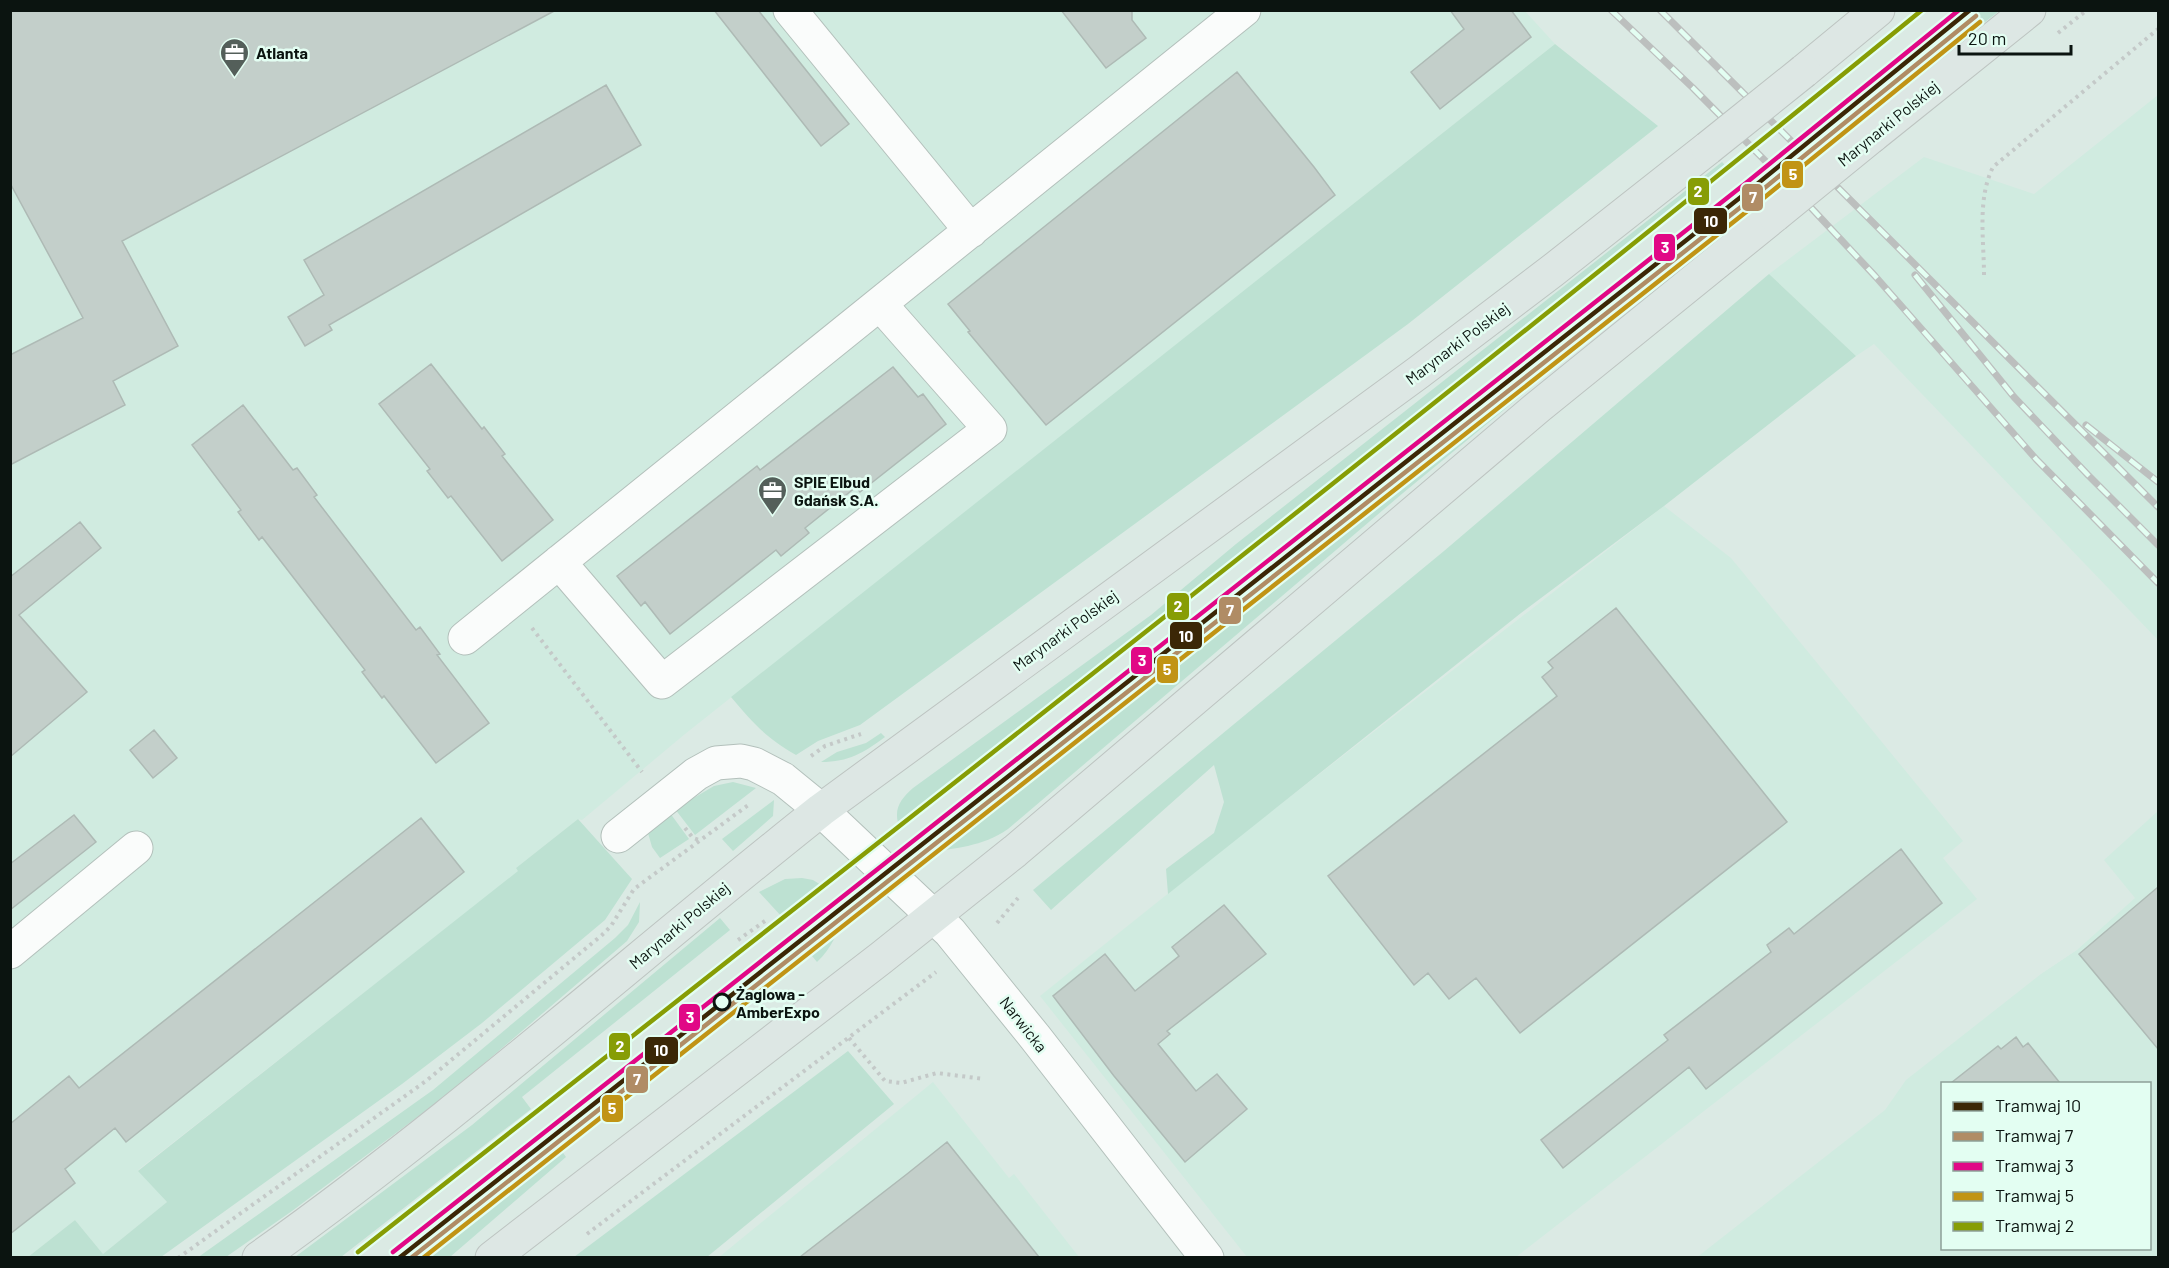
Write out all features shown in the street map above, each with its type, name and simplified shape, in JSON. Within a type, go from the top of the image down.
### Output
[{"type":"main road","name":"Marynarki Polskiej","points":[[259,1257],[482,1089],[821,810],[1419,372],[1552,271],[1878,10]]},
{"type":"main road","name":"Marynarki Polskiej","points":[[492,1257],[934,916],[1085,793],[1538,407],[2029,10]]},
{"type":"street","points":[[790,10],[971,231]]},
{"type":"street","points":[[465,638],[1244,10]]},
{"type":"street","points":[[560,562],[662,682],[990,429],[880,304]]},
{"type":"street","name":"Narwicka","points":[[618,836],[706,768],[716,763],[741,761],[754,764],[775,774],[821,810],[934,916],[964,949],[1207,1257]]},
{"type":"street","points":[[10,952],[136,848]]},
{"type":"path","points":[[1984,275],[1986,182],[1993,167],[2158,29]]},
{"type":"path","points":[[511,601],[693,838],[700,841]]},
{"type":"path","points":[[738,940],[765,921]]},
{"type":"path","points":[[773,983],[798,963]]},
{"type":"path","points":[[584,1236],[943,967]]},
{"type":"path","points":[[849,1038],[885,1081],[901,1083],[938,1073],[984,1079]]},
{"type":"shaded area","points":[[1524,10],[1555,44],[685,734],[582,820],[578,819],[516,868],[519,871],[138,1170],[167,1202],[103,1254],[75,1220],[28,1257],[11,1258],[10,11]]},
{"type":"shaded area","points":[[1980,11],[1999,11],[1858,122],[1849,114]]},
{"type":"shaded area","points":[[1555,44],[1658,126],[1408,324],[860,725],[818,741],[796,755],[760,729],[731,697]]},
{"type":"shaded area","points":[[2158,95],[2158,640],[1874,344],[1856,356],[1769,274],[1924,157],[2034,194]]},
{"type":"shaded area","points":[[1722,162],[1728,168],[1294,514],[898,823],[897,812],[900,803],[913,788],[1151,615],[1236,544]]},
{"type":"shaded area","points":[[1755,195],[1760,199],[1403,493],[1008,829],[978,843],[925,853]]},
{"type":"shaded area","points":[[1769,274],[1856,356],[1664,506],[1521,613],[1168,894],[1166,869],[1214,833],[1224,802],[1214,765],[1051,910],[1033,890],[1444,551]]},
{"type":"shaded area","points":[[1664,506],[1731,558],[1963,841],[1943,858],[1977,899],[1516,1257],[1247,1257],[1040,996],[1245,832]]},
{"type":"shaded area","points":[[881,733],[885,737],[855,756],[821,762],[837,752],[866,743]]},
{"type":"shaded area","points":[[733,782],[756,788],[695,835],[675,809],[714,786]]},
{"type":"shaded area","points":[[774,800],[773,816],[733,851],[722,839]]},
{"type":"shaded area","points":[[2158,811],[2158,1257],[1696,1258],[1885,1110],[1906,1080],[2041,974],[2077,950],[2135,898],[2104,860]]},
{"type":"shaded area","points":[[670,813],[689,839],[660,858],[652,847],[648,833]]},
{"type":"shaded area","points":[[578,819],[632,879],[605,920],[482,1023],[402,1084],[161,1257],[28,1257],[75,1220],[103,1254],[167,1202],[138,1171],[518,871],[516,868]]},
{"type":"shaded area","points":[[785,879],[813,880],[821,885],[782,917],[759,892]]},
{"type":"shaded area","points":[[640,902],[639,922],[627,941],[452,1091],[292,1211],[226,1257],[197,1258],[433,1090],[615,938],[628,925]]},
{"type":"shaded area","points":[[843,913],[834,940],[817,962],[802,944]]},
{"type":"shaded area","points":[[720,918],[730,930],[522,1097],[531,1109],[341,1257],[295,1257],[472,1125]]},
{"type":"shaded area","points":[[848,1051],[894,1104],[707,1257],[574,1257]]},
{"type":"shaded area","points":[[933,1082],[1009,1178],[1014,1174],[1079,1257],[718,1258]]},
{"type":"shaded area","points":[[556,1143],[566,1157],[450,1257],[411,1257]]},
{"type":"building","points":[[10,10],[556,10],[122,241],[178,346],[113,381],[125,405],[10,465],[10,355],[83,318],[10,183]]},
{"type":"building","points":[[714,10],[758,10],[849,124],[821,146]]},
{"type":"building","points":[[1061,10],[1132,10],[1132,20],[1146,38],[1106,68]]},
{"type":"building","points":[[1450,10],[1511,10],[1531,37],[1440,109],[1411,72],[1464,29]]},
{"type":"building","points":[[1237,72],[1335,195],[1046,425],[968,332],[970,331],[948,304]]},
{"type":"building","points":[[606,85],[641,145],[329,325],[332,330],[305,346],[288,317],[324,295],[304,260]]},
{"type":"building","points":[[431,364],[482,429],[484,427],[505,454],[502,456],[553,520],[502,561],[451,496],[448,498],[427,471],[430,469],[379,404]]},
{"type":"building","points":[[893,367],[918,397],[923,394],[946,424],[860,492],[856,487],[805,528],[809,533],[781,556],[776,550],[670,634],[645,602],[641,606],[617,576],[757,466],[760,470]]},
{"type":"building","points":[[243,405],[293,470],[297,468],[317,495],[314,497],[416,630],[420,627],[440,654],[437,655],[489,723],[436,763],[384,696],[382,698],[362,672],[365,670],[262,537],[259,540],[238,512],[241,510],[192,445]]},
{"type":"building","points":[[80,522],[101,548],[19,615],[87,692],[10,757],[10,577]]},
{"type":"building","points":[[1616,608],[1787,822],[1520,1033],[1476,978],[1449,999],[1428,973],[1414,985],[1328,876],[1557,696],[1542,677],[1553,668],[1548,662]]},
{"type":"building","points":[[154,730],[177,758],[153,778],[130,750]]},
{"type":"building","points":[[74,815],[96,842],[10,910],[10,864]]},
{"type":"building","points":[[421,818],[464,872],[126,1142],[115,1128],[65,1169],[75,1183],[10,1234],[10,1124],[69,1076],[79,1088]]},
{"type":"building","points":[[1901,849],[1942,903],[1706,1089],[1689,1067],[1563,1168],[1541,1140],[1668,1040],[1664,1035],[1771,952],[1767,945],[1789,928],[1794,934]]},
{"type":"building","points":[[2158,887],[2158,1049],[2079,954]]},
{"type":"building","points":[[1224,905],[1266,954],[1167,1031],[1170,1034],[1158,1044],[1196,1091],[1217,1074],[1247,1109],[1185,1162],[1114,1076],[1053,996],[1105,954],[1135,991],[1179,956],[1172,947]]},
{"type":"building","points":[[2016,1037],[2023,1047],[2028,1043],[2059,1082],[1952,1082],[1998,1046],[2001,1049]]},
{"type":"building","points":[[947,1142],[1039,1257],[800,1257],[907,1174]]},
{"type":"railway","points":[[1611,10],[1693,88],[1802,198],[1875,276],[2036,459],[2158,583]]},
{"type":"railway","points":[[1660,10],[2158,507]]},
{"type":"railway","points":[[1915,275],[2014,397],[2158,545]]},
{"type":"railway","points":[[2086,425],[2158,482]]},
{"type":"tram line","name":"2","points":[[358,1252],[1338,479],[1922,10]]},
{"type":"tram line","name":"3","points":[[393,1252],[1746,183],[1959,10]]},
{"type":"tram line","name":"10","points":[[399,1258],[1751,189],[1970,10]]},
{"type":"tram line","name":"7","points":[[411,1258],[1756,195],[1976,16]]},
{"type":"tram line","name":"5","points":[[423,1258],[1760,201],[1980,22]]},
{"type":"place","name":"Atlanta","points":[[235,78]]},
{"type":"place","name":"SPIE Elbud Gdańsk S.A.","points":[[773,516]]},
{"type":"place","name":"Żaglowa - AmberExpo","points":[[722,1002]]}]
